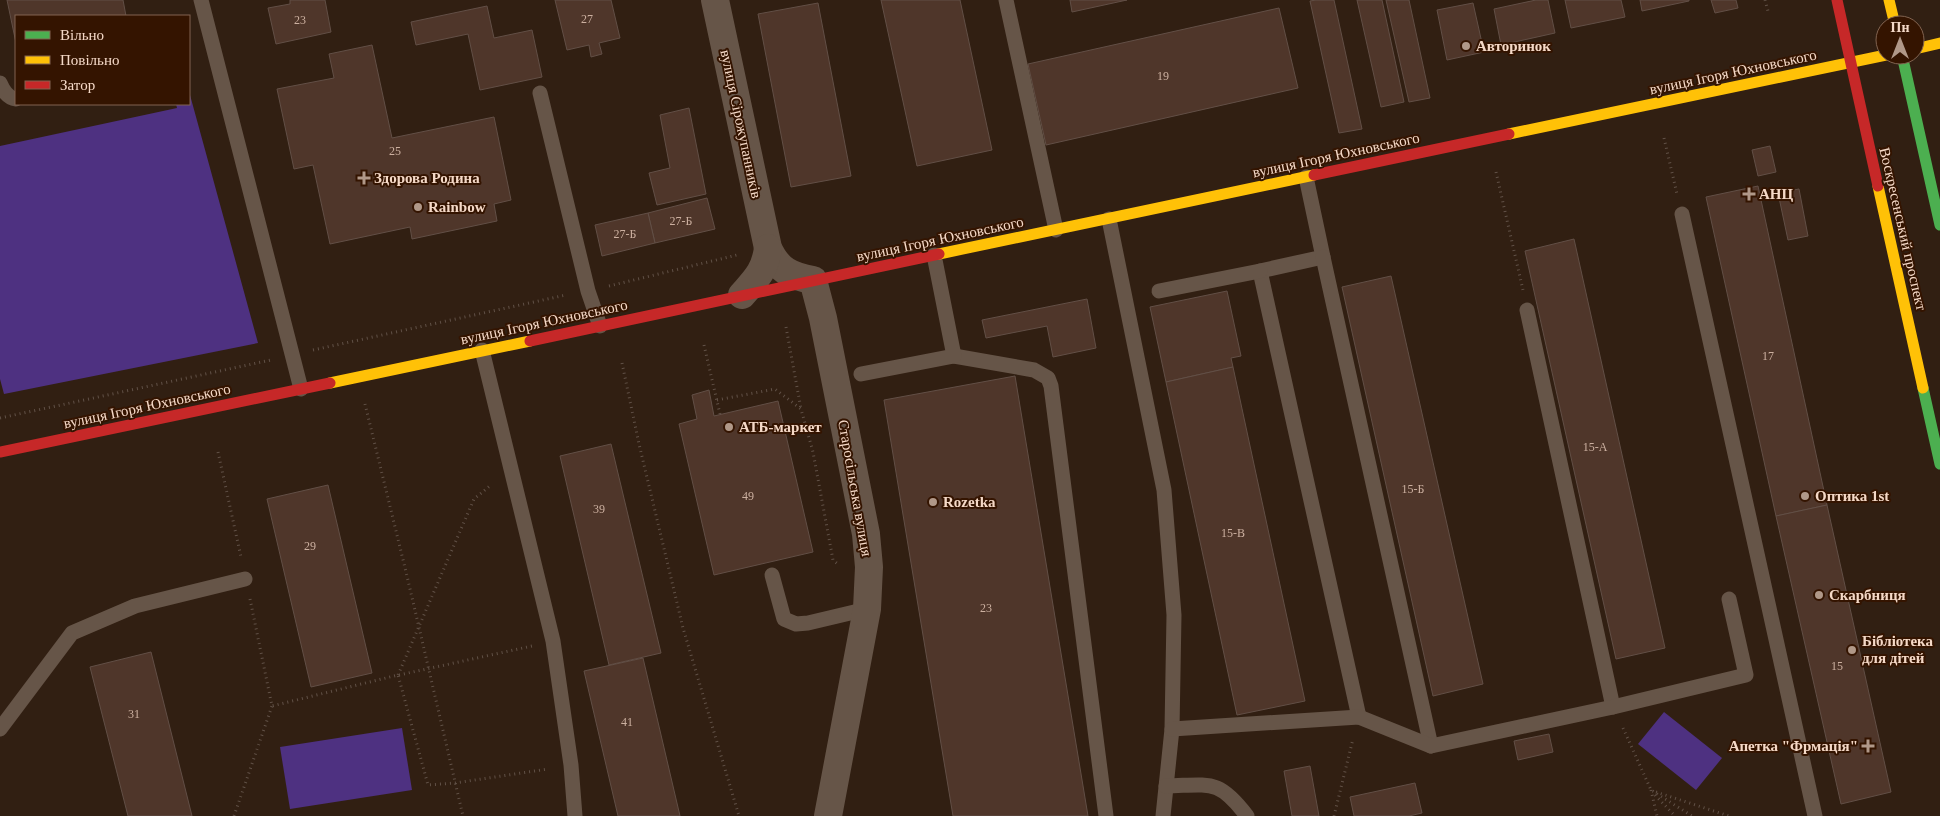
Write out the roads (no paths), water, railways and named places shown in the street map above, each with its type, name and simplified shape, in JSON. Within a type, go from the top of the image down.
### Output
[{"type":"street","name":"вулиця Сірожупанників","points":[[715,0],[768,248],[782,270],[796,277],[813,280]]},
{"type":"street","name":"Воскресенський проспект","points":[[1837,0],[1940,464]]},
{"type":"street","points":[[1890,0],[1893,15]]},
{"type":"street","points":[[1925,47],[1940,44]]},
{"type":"street","name":"вулиця Ігоря Юхновського","points":[[0,452],[1875,57]]},
{"type":"street","points":[[1904,65],[1940,225]]},
{"type":"street","name":"вулиця Сірожупанників","points":[[742,295],[761,274],[768,248]]},
{"type":"street","name":"Старосільська вулиця","points":[[813,280],[823,318],[866,534],[869,567],[867,597],[828,816]]},
{"type":"lane","points":[[200,0],[301,389]]},
{"type":"lane","points":[[1006,0],[1056,230]]},
{"type":"lane","points":[[0,83],[5,93],[15,99]]},
{"type":"lane","points":[[540,93],[588,290],[600,326]]},
{"type":"lane","points":[[1306,177],[1431,746]]},
{"type":"lane","points":[[1682,214],[1814,816]]},
{"type":"lane","points":[[1109,219],[1164,490],[1174,615],[1172,729],[1163,816]]},
{"type":"lane","points":[[934,255],[954,356]]},
{"type":"lane","points":[[1160,290],[1323,257]]},
{"type":"lane","points":[[1260,271],[1359,716]]},
{"type":"lane","points":[[1527,310],[1613,707]]},
{"type":"lane","points":[[482,350],[553,641],[571,765],[575,816]]},
{"type":"lane","points":[[861,374],[954,356],[1034,370],[1048,378],[1052,386],[1106,816]]},
{"type":"lane","points":[[772,574],[784,619],[796,624],[867,597]]},
{"type":"lane","points":[[0,729],[72,633],[135,606],[246,579]]},
{"type":"lane","points":[[1172,729],[1359,716],[1431,746],[1613,707],[1746,675],[1729,599]]},
{"type":"lane","points":[[1166,786],[1216,786],[1233,798],[1246,816]]},
{"type":"place","name":"Авторинок","points":[[1466,46]]},
{"type":"place","name":"Здорова Родина","points":[[364,178]]},
{"type":"place","name":"АНЦ","points":[[1749,194]]},
{"type":"place","name":"Rainbow","points":[[418,207]]},
{"type":"place","name":"АТБ-маркет","points":[[729,427]]},
{"type":"place","name":"Оптика 1st","points":[[1805,496]]},
{"type":"place","name":"Rozetka","points":[[933,502]]},
{"type":"place","name":"Скарбниця","points":[[1819,595]]},
{"type":"place","name":"Бібліотека для дітей","points":[[1852,650]]},
{"type":"place","name":"Апетка \"Фрмація\"","points":[[1868,746]]}]
